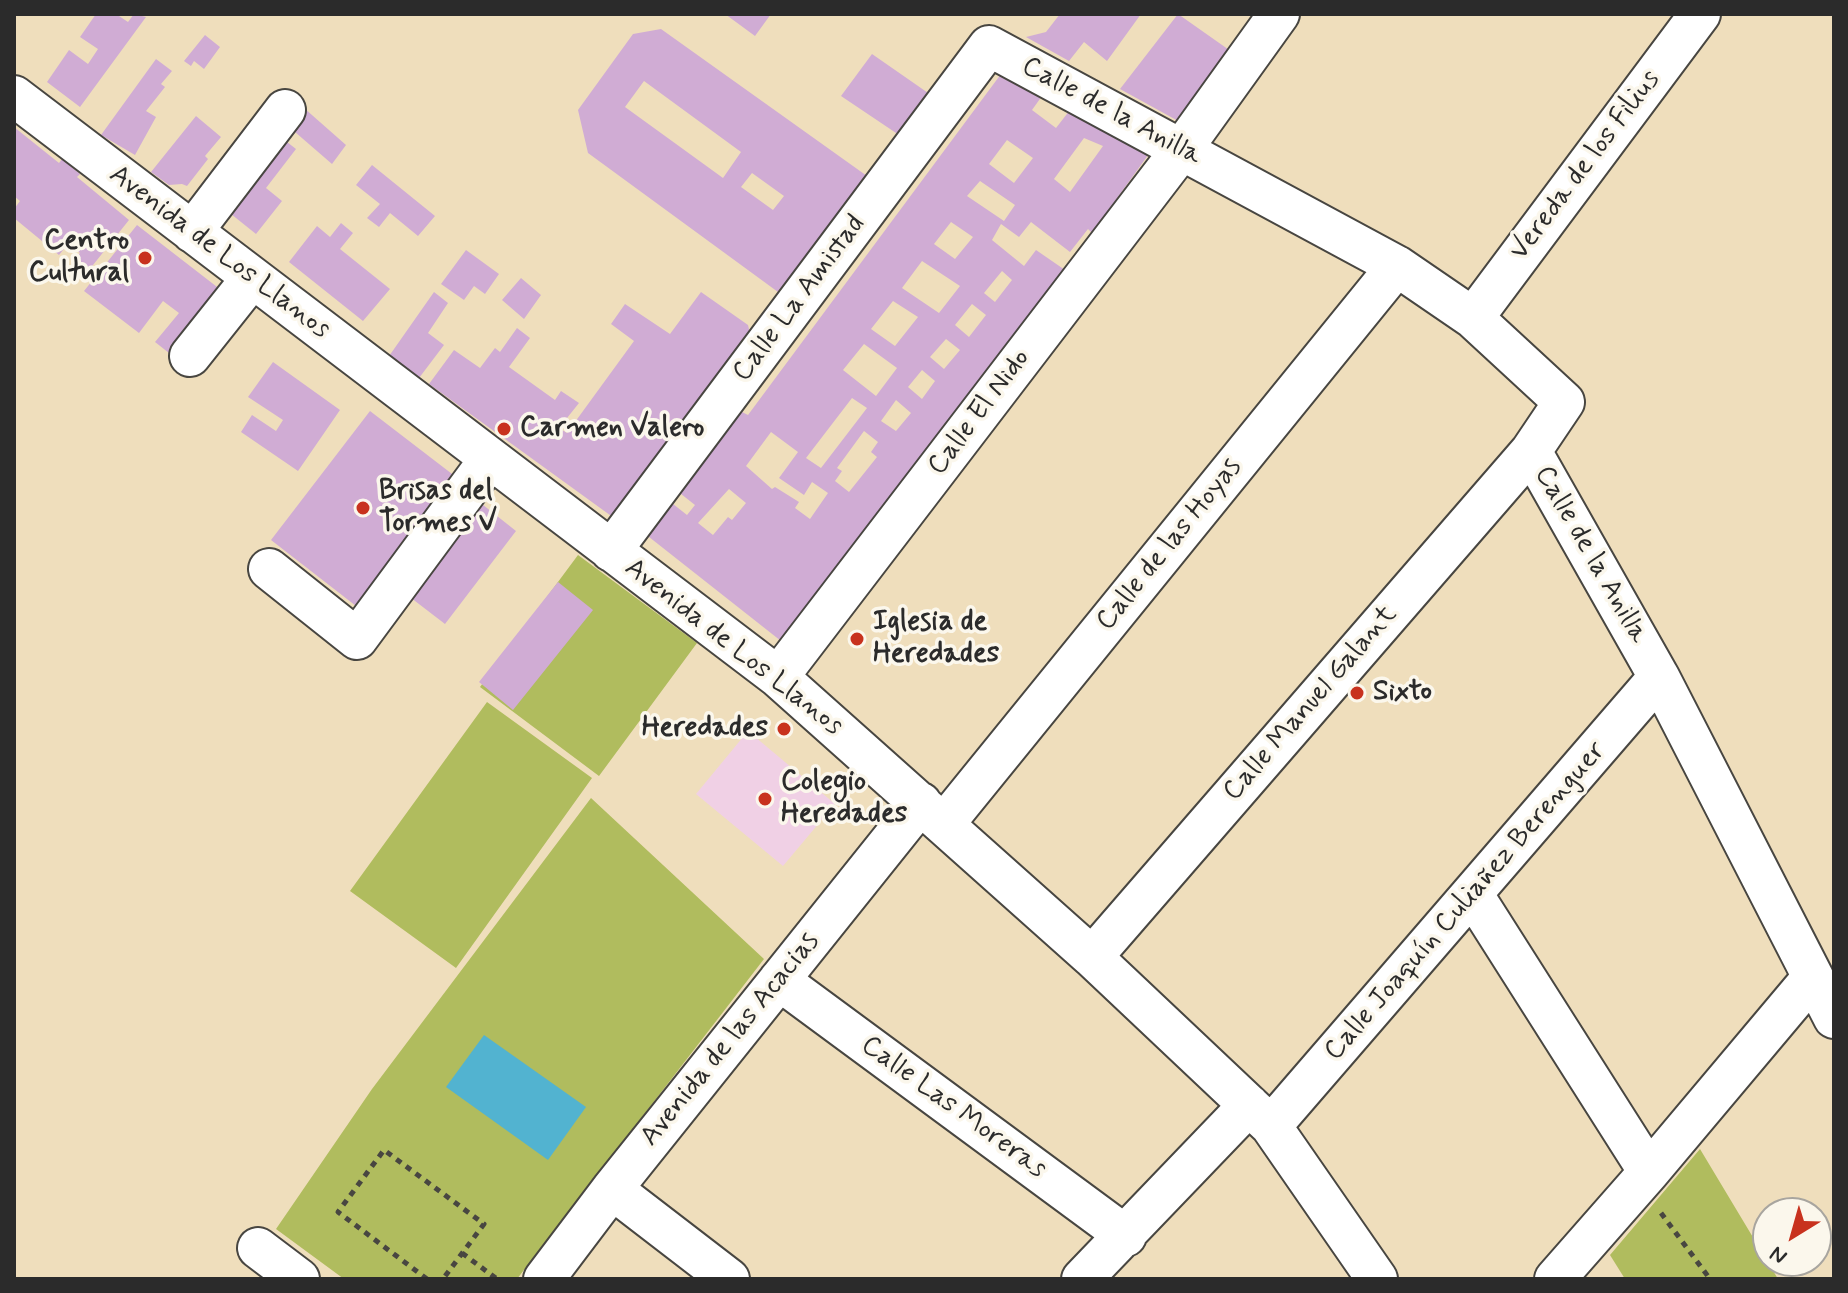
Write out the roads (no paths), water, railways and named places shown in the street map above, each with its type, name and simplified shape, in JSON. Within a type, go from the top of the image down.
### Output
[{"type":"street","name":"Calle El Nido","points":[[778,677],[1182,149],[1279,14]]},
{"type":"street","name":"Vereda de los Filius","points":[[1473,318],[1700,14]]},
{"type":"street","name":"Calle de la Anilla","points":[[989,46],[1397,266],[1473,318],[1564,402],[1531,451],[1659,677],[1834,1018]]},
{"type":"street","name":"Calle La Amistad","points":[[611,551],[989,46]]},
{"type":"street","name":"Avenida de Los Llanos","points":[[14,96],[778,677],[1092,957],[1260,1115],[1377,1279]]},
{"type":"street","points":[[192,232],[285,110]]},
{"type":"street","name":"Calle de las Hoyas","points":[[932,813],[1397,266]]},
{"type":"street","points":[[190,356],[252,278]]},
{"type":"street","name":"Calle Manuel Galant","points":[[1092,957],[1531,451]]},
{"type":"street","points":[[269,569],[357,639],[490,459]]},
{"type":"street","name":"Calle Joaquín Culiañez Berenguer","points":[[1082,1279],[1260,1115],[1473,895],[1659,677]]},
{"type":"street","name":"Avenida de las Acacias","points":[[544,1279],[779,980],[932,813]]},
{"type":"street","points":[[1473,895],[1644,1178]]},
{"type":"street","points":[[1555,1279],[1813,977]]},
{"type":"street","name":"Calle Las Moreras","points":[[779,980],[1126,1236]]},
{"type":"street","points":[[612,1189],[729,1279]]},
{"type":"street","points":[[258,1248],[299,1279]]},
{"type":"water","points":[[484,1035],[586,1107],[548,1160],[446,1087]]},
{"type":"place","name":"Centro Cultural","points":[[145,258]]},
{"type":"place","name":"Carmen Valero","points":[[504,429]]},
{"type":"place","name":"Brisas del Tormes V","points":[[363,508]]},
{"type":"place","name":"Iglesia de Heredades","points":[[857,639]]},
{"type":"place","name":"Sixto","points":[[1357,693]]},
{"type":"place","name":"Heredades","points":[[784,729]]},
{"type":"place","name":"Colegio Heredades","points":[[765,799]]}]
